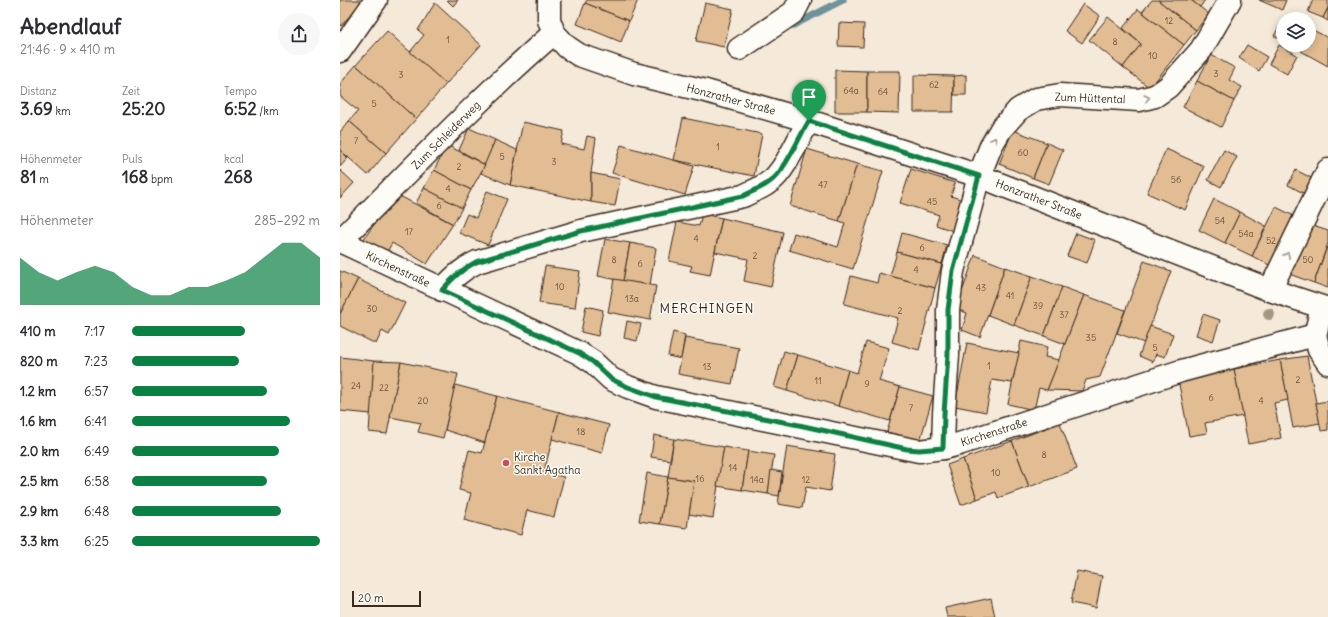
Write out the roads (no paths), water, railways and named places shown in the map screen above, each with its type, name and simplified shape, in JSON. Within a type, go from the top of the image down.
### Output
[{"type":"street","points":[[340,51],[376,0]]},
{"type":"street","points":[[549,0],[550,20],[554,33]]},
{"type":"street","points":[[739,49],[794,12],[800,0]]},
{"type":"street","name":"Zum Hüttental","points":[[943,448],[948,354],[948,310],[953,271],[979,176],[991,146],[1001,129],[1018,110],[1036,99],[1060,95],[1139,100],[1155,96],[1168,87],[1201,50],[1230,0]]},
{"type":"street","name":"Honzrather Straße","points":[[554,33],[567,47],[586,58],[634,74],[706,91],[809,121],[979,176],[1270,290],[1325,309]]},
{"type":"street","name":"Zum Schleiderweg","points":[[340,241],[456,124],[519,63],[554,33]]},
{"type":"street","points":[[442,290],[465,267],[476,262],[581,231],[743,196],[764,185],[777,175],[787,161],[809,121]]},
{"type":"street","points":[[1270,290],[1328,170]]},
{"type":"street","name":"Kirchenstraße","points":[[340,241],[579,353],[593,362],[611,379],[628,387],[656,397],[799,425],[907,449],[919,450],[943,448],[1181,371],[1315,335]]},
{"type":"street","points":[[1325,309],[1315,335],[1319,350],[1328,363]]},
{"type":"waterway","points":[[792,26],[843,0]]},
{"type":"place","name":"Kirche Sankt Agatha","points":[[506,463]]},
{"type":"district","name":"MERCHINGEN","points":[[707,308]]}]
